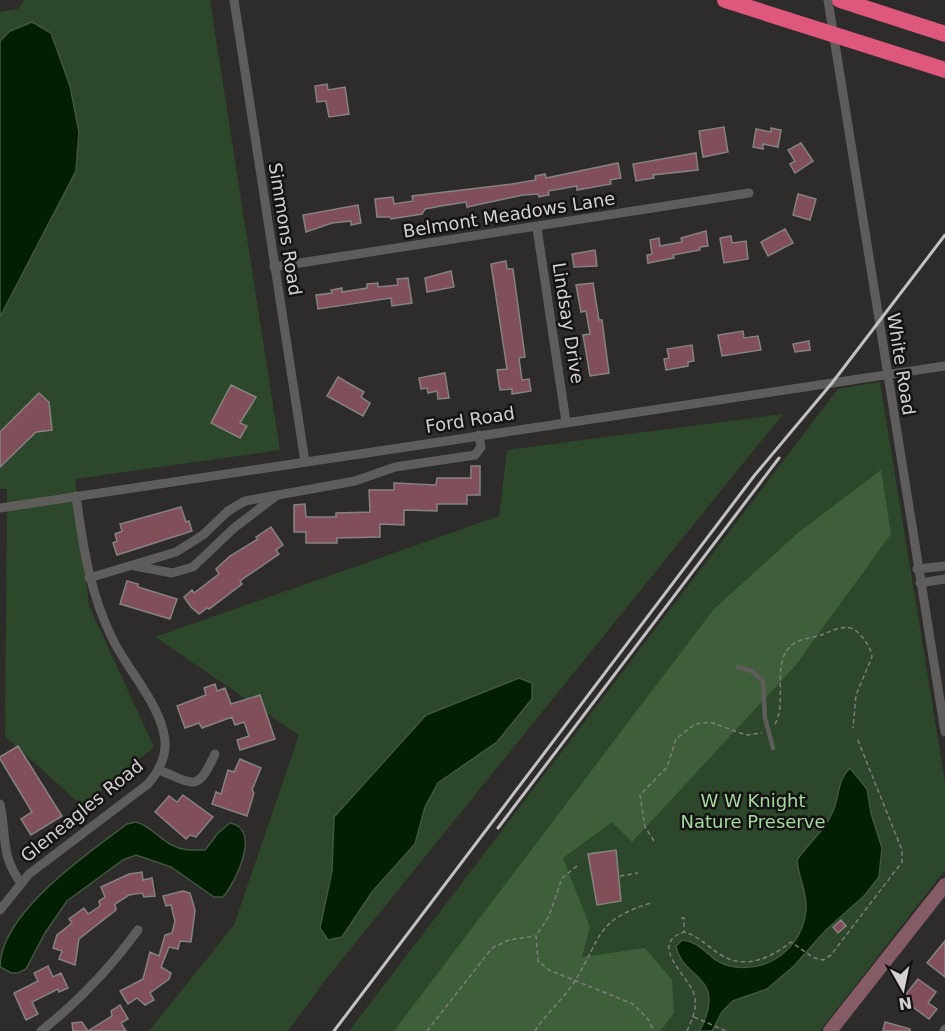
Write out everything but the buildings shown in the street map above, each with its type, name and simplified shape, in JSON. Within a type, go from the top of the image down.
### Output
[{"type":"highway","points":[[725,0],[945,70]]},
{"type":"highway","points":[[840,0],[945,34]]},
{"type":"main road","points":[[830,1031],[945,885]]},
{"type":"street","name":"Simmons Road","points":[[234,0],[305,462]]},
{"type":"street","name":"White Road","points":[[828,0],[917,569],[945,732]]},
{"type":"street","name":"Belmont Meadows Lane","points":[[274,267],[537,228],[749,193]]},
{"type":"street","name":"Lindsay Drive","points":[[537,228],[567,422]]},
{"type":"street","name":"Ford Road","points":[[0,508],[945,366]]},
{"type":"street","points":[[89,578],[176,552],[192,544],[228,511],[245,501],[355,481],[395,467],[475,455],[481,447],[479,435]]},
{"type":"street","points":[[135,566],[172,573],[193,567],[234,528],[278,495]]},
{"type":"street","name":"Gleneagles Road","points":[[0,910],[21,883],[148,784],[159,770],[165,746],[163,729],[106,626],[89,578],[76,496]]},
{"type":"street","points":[[917,569],[945,566]]},
{"type":"street","points":[[920,583],[945,579]]},
{"type":"street","points":[[159,770],[191,783],[198,782],[203,778],[214,754]]},
{"type":"street","points":[[0,804],[3,856],[8,867],[21,883]]},
{"type":"street","points":[[41,1031],[66,1010],[113,962],[138,930]]},
{"type":"lane","points":[[738,667],[752,671],[763,681],[765,718],[773,748]]},
{"type":"path","points":[[684,932],[702,941],[721,955],[736,961],[764,960],[790,942],[820,960],[829,957],[903,858],[857,738]]},
{"type":"path","points":[[577,866],[562,878],[549,916],[536,936],[537,956],[542,965],[597,991],[622,998],[633,1004],[648,1019],[654,1031]]},
{"type":"path","points":[[621,876],[638,873]]},
{"type":"path","points":[[535,1031],[576,980],[602,929],[628,910],[651,903]]},
{"type":"path","points":[[681,918],[684,918],[684,932]]},
{"type":"path","points":[[684,932],[672,942],[669,954],[694,992],[695,1006],[687,1031]]},
{"type":"path","points":[[427,1031],[492,948],[509,940],[536,936]]},
{"type":"path","points":[[693,1017],[726,1031]]},
{"type":"green space","points":[[24,0],[210,0],[280,450],[75,479],[89,606],[154,747],[82,806],[5,736],[7,489],[0,489],[0,12],[18,9]]},
{"type":"green space","name":"W W Knight Nature Preserve","points":[[880,382],[945,782],[945,870],[820,1031],[349,1031],[838,389]]},
{"type":"green space","points":[[783,414],[327,978],[288,1031],[149,1031],[234,925],[299,735],[155,637],[499,516],[507,450]]},
{"type":"shaded area","points":[[32,22],[51,33],[70,86],[79,132],[76,171],[0,317],[0,41],[10,31]]},
{"type":"shaded area","points":[[881,470],[891,534],[795,666],[632,842],[612,822],[563,858],[590,927],[582,957],[645,948],[672,980],[674,1013],[660,1031],[394,1031],[714,609],[799,532]]},
{"type":"shaded area","points":[[519,678],[532,683],[532,699],[497,742],[438,783],[425,807],[415,844],[372,892],[342,937],[328,940],[320,928],[332,871],[334,817],[426,715]]},
{"type":"shaded area","points":[[850,768],[867,789],[871,813],[882,848],[879,877],[864,896],[825,931],[794,966],[767,989],[733,1001],[722,1012],[712,1031],[699,1031],[704,1024],[708,1009],[707,989],[679,956],[676,946],[682,940],[689,941],[723,964],[744,967],[770,962],[790,947],[798,936],[806,910],[806,898],[797,860],[830,818],[843,778]]},
{"type":"shaded area","points":[[136,822],[146,826],[176,847],[192,850],[205,850],[218,833],[230,823],[239,827],[244,835],[243,856],[234,880],[223,897],[214,897],[171,867],[136,855],[123,860],[67,901],[45,933],[26,969],[18,973],[11,973],[0,967],[4,947],[14,926],[30,906],[49,886],[91,851],[127,824]]},
{"type":"railway","points":[[334,1031],[754,476],[832,383],[945,235]]},
{"type":"railway","points":[[498,828],[779,458]]}]
